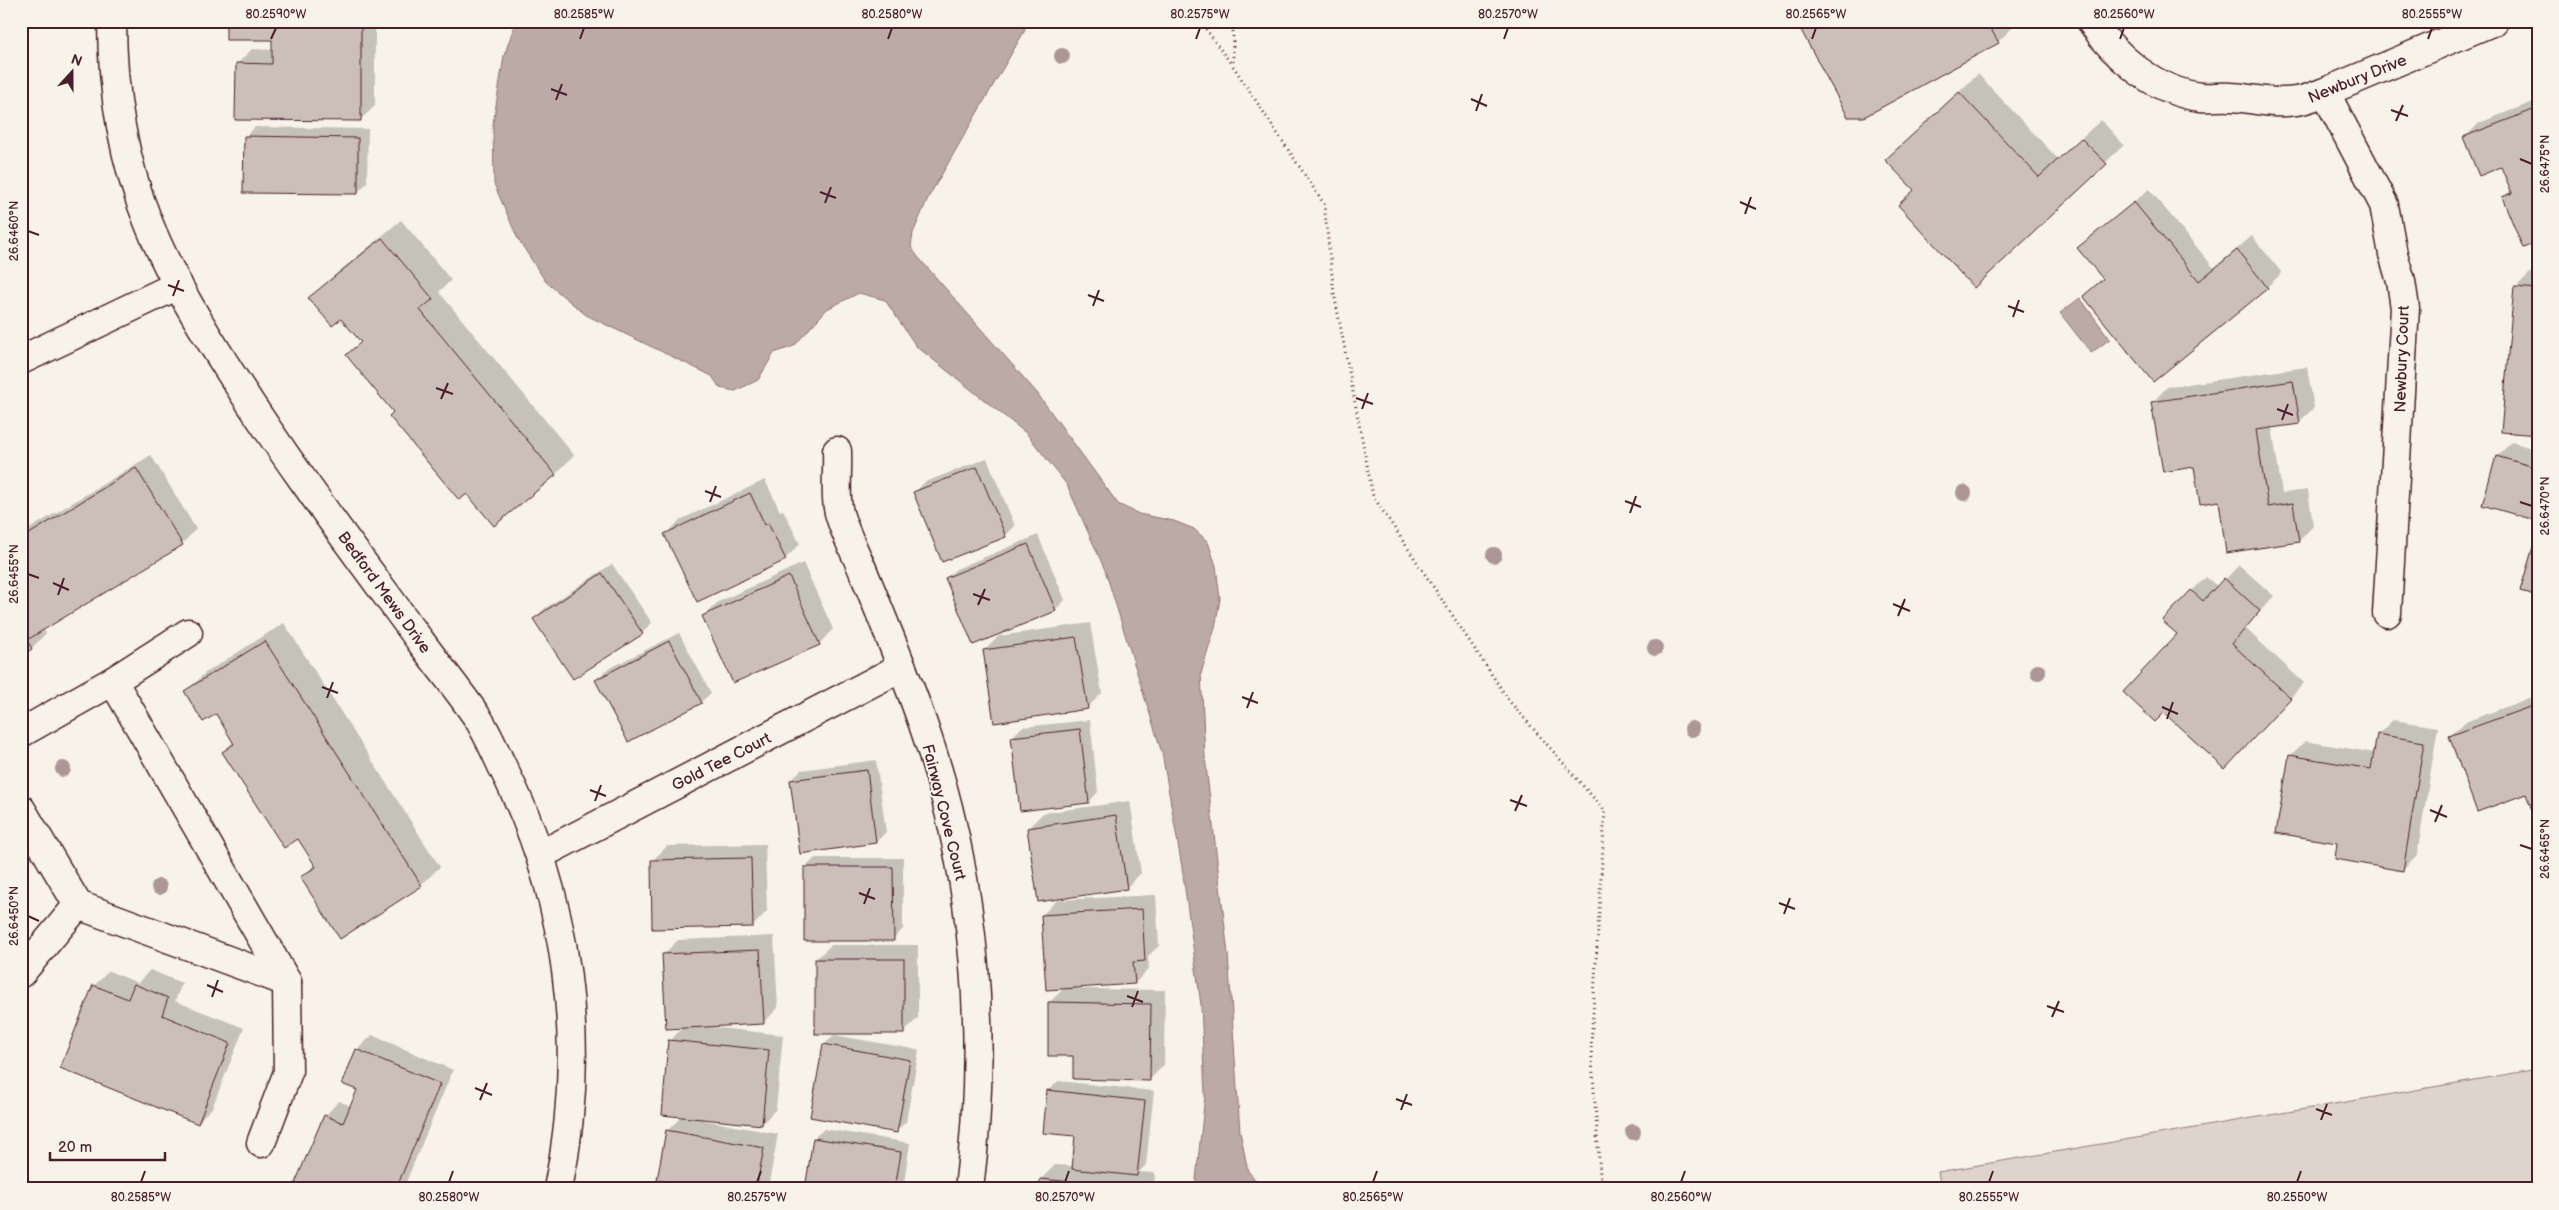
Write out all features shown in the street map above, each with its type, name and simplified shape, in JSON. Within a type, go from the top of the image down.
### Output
[{"type":"street","name":"Bedford Mews Drive","points":[[112,21],[112,58],[118,112],[133,177],[149,224],[178,285],[262,423],[480,722],[519,799],[540,856],[564,949],[573,1034],[570,1111],[566,1149],[558,1189]]},
{"type":"street","name":"Newbury Drive","points":[[2091,21],[2121,57],[2146,76],[2173,91],[2201,97],[2232,97],[2268,102],[2296,101],[2325,92],[2494,21]]},
{"type":"street","name":"Newbury Court","points":[[2325,92],[2384,205],[2405,308],[2387,613]]},
{"type":"street","points":[[21,360],[178,285]]},
{"type":"street","name":"Fairway Cove Court","points":[[837,451],[838,509],[902,667],[928,738],[948,808],[963,880],[976,989],[978,1062],[976,1135],[969,1189]]},
{"type":"street","points":[[21,733],[113,681],[188,633]]},
{"type":"street","name":"Gold Tee Court","points":[[540,856],[902,667]]},
{"type":"street","points":[[113,681],[287,982],[288,1072],[261,1143]]},
{"type":"street","points":[[21,809],[78,905],[287,982]]},
{"type":"street","points":[[21,973],[78,905]]},
{"type":"path","points":[[1200,21],[1233,66],[1324,204],[1334,293],[1373,496],[1510,702],[1605,811],[1591,1046],[1601,1189]]},
{"type":"path","points":[[1233,66],[1234,21]]},
{"type":"shaded area","points":[[516,21],[1024,21],[1025,30],[928,198],[913,233],[911,247],[1037,393],[1118,504],[1139,514],[1174,521],[1194,529],[1208,542],[1216,566],[1220,599],[1215,628],[1201,673],[1205,757],[1228,954],[1240,1132],[1248,1171],[1263,1189],[1195,1189],[1205,1095],[1201,1005],[1182,867],[1162,753],[1105,570],[1067,485],[1027,434],[916,346],[885,300],[859,293],[827,309],[794,346],[774,353],[758,380],[735,391],[720,388],[712,376],[586,315],[546,282],[518,239],[494,184],[493,124],[504,56]]},
{"type":"shaded area","points":[[2080,298],[2110,339],[2091,353],[2060,313]]},
{"type":"shaded area","points":[[2538,1069],[2538,1189],[1941,1189],[1938,1172]]},
{"type":"building","points":[[226,21],[344,21],[344,24],[361,24],[361,121],[235,120],[236,63],[272,64],[272,40],[226,40]]},
{"type":"building","points":[[1796,21],[1986,21],[1999,43],[1864,117],[1848,117]]},
{"type":"building","points":[[1959,92],[2039,177],[2081,138],[2107,164],[1974,288],[1898,205],[1914,190],[1885,160]]},
{"type":"building","points":[[2538,108],[2538,242],[2523,248],[2502,197],[2512,193],[2501,167],[2479,176],[2463,137]]},
{"type":"building","points":[[244,136],[358,138],[358,194],[243,193]]},
{"type":"building","points":[[2134,202],[2199,281],[2237,250],[2268,288],[2153,382],[2083,296],[2103,279],[2077,248]]},
{"type":"building","points":[[382,238],[433,299],[420,310],[556,475],[494,526],[467,494],[459,500],[389,416],[393,412],[346,355],[361,342],[341,319],[332,326],[308,298]]},
{"type":"building","points":[[2514,287],[2538,289],[2538,435],[2501,432]]},
{"type":"building","points":[[2293,381],[2300,424],[2256,430],[2268,507],[2293,503],[2299,542],[2226,553],[2219,501],[2200,504],[2194,467],[2163,472],[2151,402]]},
{"type":"building","points":[[2496,456],[2538,468],[2538,521],[2482,505]]},
{"type":"building","points":[[977,467],[1006,537],[942,562],[913,492]]},
{"type":"building","points":[[136,468],[183,545],[27,640],[32,649],[21,656],[21,539]]},
{"type":"building","points":[[750,493],[765,525],[768,523],[786,560],[697,602],[664,534]]},
{"type":"building","points":[[2538,530],[2538,596],[2520,591]]},
{"type":"building","points":[[1028,544],[1056,611],[973,645],[945,578]]},
{"type":"building","points":[[602,573],[643,634],[573,679],[533,619]]},
{"type":"building","points":[[789,576],[820,645],[733,683],[702,616]]},
{"type":"building","points":[[2224,578],[2260,611],[2232,644],[2291,698],[2225,769],[2164,713],[2155,722],[2123,692],[2177,634],[2162,621],[2191,590],[2203,601]]},
{"type":"building","points":[[1076,637],[1088,709],[994,723],[983,650]]},
{"type":"building","points":[[265,641],[422,886],[340,939],[300,877],[316,867],[298,839],[284,848],[222,752],[234,744],[216,714],[203,722],[184,691]]},
{"type":"building","points":[[669,641],[702,703],[628,742],[595,680]]},
{"type":"building","points":[[2538,704],[2538,826],[2526,794],[2477,812],[2449,736]]},
{"type":"building","points":[[1080,729],[1089,803],[1020,811],[1011,737]]},
{"type":"building","points":[[2377,734],[2424,742],[2403,871],[2335,859],[2337,843],[2276,833],[2289,755],[2371,769]]},
{"type":"building","points":[[867,770],[876,843],[800,854],[790,780]]},
{"type":"building","points":[[1116,815],[1127,889],[1038,902],[1027,828]]},
{"type":"building","points":[[751,858],[753,927],[652,929],[651,860]]},
{"type":"building","points":[[804,867],[893,867],[894,941],[804,941]]},
{"type":"building","points":[[1142,909],[1145,961],[1133,962],[1135,984],[1046,990],[1041,915]]},
{"type":"building","points":[[760,950],[764,1024],[666,1029],[662,954]]},
{"type":"building","points":[[815,959],[904,959],[904,1034],[815,1034]]},
{"type":"building","points":[[134,984],[168,998],[162,1015],[230,1043],[198,1124],[60,1068],[93,985],[128,999]]},
{"type":"building","points":[[1048,1002],[1151,1004],[1150,1081],[1073,1079],[1073,1056],[1048,1056]]},
{"type":"building","points":[[668,1040],[769,1050],[762,1125],[662,1115]]},
{"type":"building","points":[[823,1044],[910,1060],[897,1133],[810,1117]]},
{"type":"building","points":[[356,1049],[440,1084],[396,1189],[309,1189],[295,1183],[324,1115],[343,1123],[357,1090],[342,1084]]},
{"type":"building","points":[[1047,1090],[1145,1101],[1137,1176],[1072,1169],[1075,1136],[1043,1133]]},
{"type":"building","points":[[666,1130],[764,1148],[756,1189],[678,1189],[679,1184],[657,1180]]},
{"type":"building","points":[[813,1138],[901,1152],[895,1189],[805,1189]]},
{"type":"building","points":[[1040,1179],[1141,1188],[1141,1189],[1039,1189]]}]
